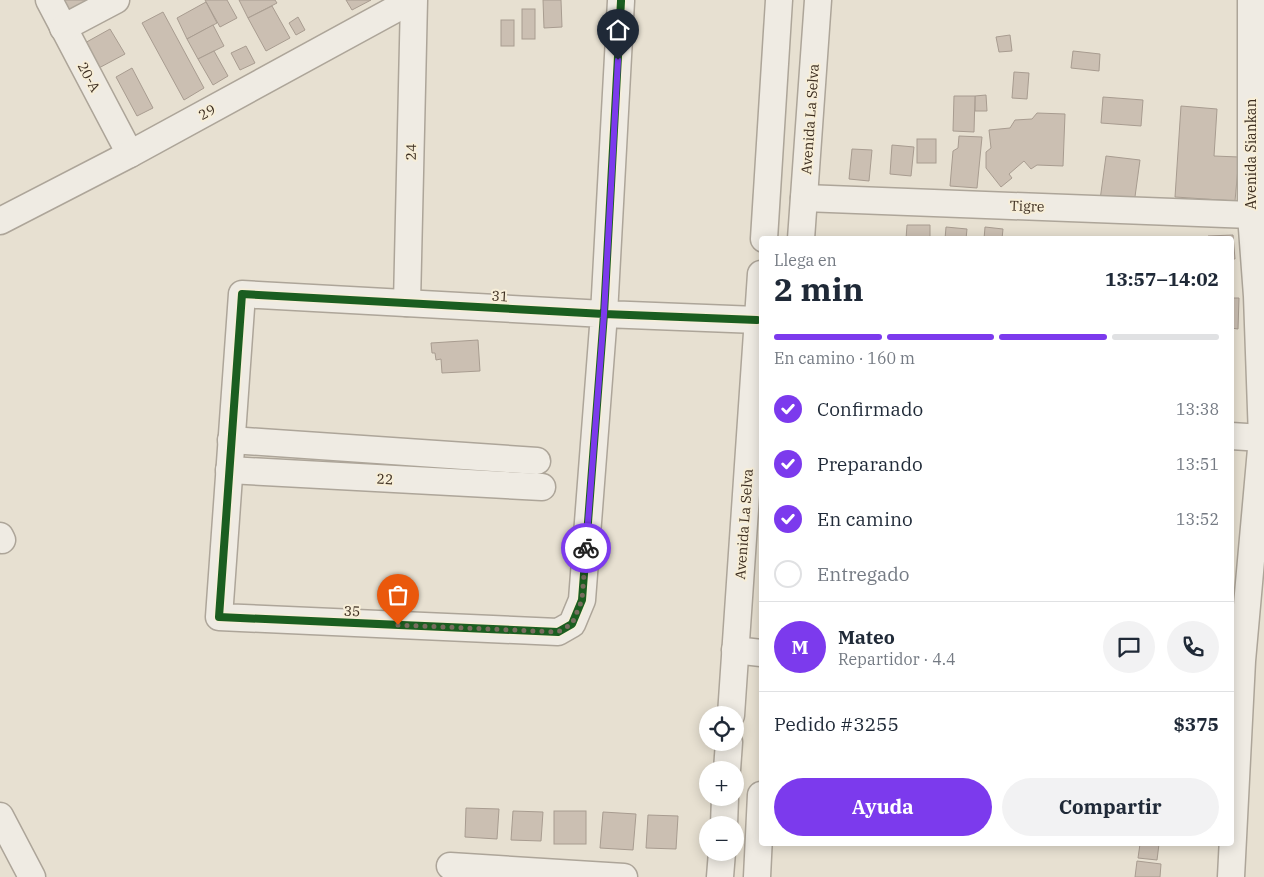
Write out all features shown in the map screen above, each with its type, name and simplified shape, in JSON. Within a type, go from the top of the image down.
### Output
[{"type":"street","name":"20-A","points":[[48,0],[130,154]]},
{"type":"street","points":[[63,28],[116,0]]},
{"type":"street","name":"29","points":[[0,221],[130,154],[413,0]]},
{"type":"street","name":"24","points":[[407,303],[413,0]]},
{"type":"street","points":[[764,236],[779,0]]},
{"type":"street","name":"Avenida La Selva","points":[[801,236],[818,0]]},
{"type":"street","name":"Avenida Siankan","points":[[1234,828],[1245,649],[1262,438],[1260,295],[1251,215],[1251,0]]},
{"type":"street","points":[[604,314],[621,1]]},
{"type":"street","name":"Tigre","points":[[804,198],[1251,215]]},
{"type":"street","name":"31","points":[[231,440],[242,294],[604,314],[757,320]]},
{"type":"street","name":"Avenida La Selva","points":[[732,706],[759,297]]},
{"type":"street","name":"35","points":[[229,470],[219,617],[558,632],[572,624],[582,600],[604,314]]},
{"type":"street","points":[[1234,436],[1262,438]]},
{"type":"street","points":[[229,470],[231,440],[537,461]]},
{"type":"street","name":"22","points":[[229,470],[542,488]]},
{"type":"street","points":[[735,650],[759,653]]},
{"type":"street","points":[[0,816],[8,852],[32,877]]},
{"type":"street","points":[[757,877],[759,836]]},
{"type":"street","name":"Avenida Siankan","points":[[1231,877],[1233,846]]},
{"type":"street","points":[[720,877],[721,861]]},
{"type":"street","points":[[450,866],[624,877]]},
{"type":"building","points":[[55,0],[95,0],[63,17]]},
{"type":"building","points":[[205,0],[227,0],[237,18],[220,27]]},
{"type":"building","points":[[239,0],[275,0],[277,3],[248,18]]},
{"type":"building","points":[[346,0],[371,0],[352,10]]},
{"type":"building","points":[[543,0],[561,0],[562,27],[544,28]]},
{"type":"building","points":[[206,2],[217,23],[187,39],[177,18]]},
{"type":"building","points":[[272,6],[290,38],[266,51],[248,18]]},
{"type":"building","points":[[522,9],[535,9],[535,39],[522,39]]},
{"type":"building","points":[[163,12],[204,88],[184,100],[142,23]]},
{"type":"building","points":[[298,17],[305,30],[296,35],[289,23]]},
{"type":"building","points":[[501,20],[514,20],[514,46],[501,46]]},
{"type":"building","points":[[213,25],[224,46],[198,59],[187,39]]},
{"type":"building","points":[[110,29],[125,54],[97,69],[83,44]]},
{"type":"building","points":[[1010,35],[1012,51],[999,52],[996,37]]},
{"type":"building","points":[[246,46],[255,63],[240,70],[231,53]]},
{"type":"building","points":[[214,51],[228,76],[213,85],[198,59]]},
{"type":"building","points":[[1073,51],[1100,54],[1099,71],[1071,68]]},
{"type":"building","points":[[132,68],[153,108],[137,116],[116,77]]},
{"type":"building","points":[[1014,72],[1029,73],[1027,99],[1012,98]]},
{"type":"building","points":[[986,95],[987,111],[975,111],[975,96]]},
{"type":"building","points":[[954,96],[975,96],[974,132],[953,131]]},
{"type":"building","points":[[1103,97],[1143,100],[1141,126],[1101,123]]},
{"type":"building","points":[[1181,106],[1217,109],[1214,156],[1239,157],[1235,201],[1175,197]]},
{"type":"building","points":[[1037,113],[1065,114],[1063,166],[1037,165],[1031,169],[1024,161],[1009,174],[1012,178],[1001,187],[986,168],[986,152],[991,148],[989,130],[1010,128],[1015,120],[1032,119]]},
{"type":"building","points":[[959,136],[982,137],[977,188],[950,186],[953,151],[958,148]]},
{"type":"building","points":[[917,139],[936,139],[936,163],[917,163]]},
{"type":"building","points":[[892,145],[914,147],[911,176],[890,174]]},
{"type":"building","points":[[852,149],[872,150],[869,181],[849,179]]},
{"type":"building","points":[[1106,156],[1140,160],[1134,204],[1100,200]]},
{"type":"building","points":[[907,225],[930,225],[930,236],[906,236]]},
{"type":"building","points":[[946,227],[967,229],[966,236],[945,236]]},
{"type":"building","points":[[985,227],[1003,229],[1002,236],[984,236]]},
{"type":"building","points":[[1234,298],[1239,298],[1238,329],[1234,328]]},
{"type":"building","points":[[478,340],[480,371],[442,373],[441,359],[436,360],[435,353],[432,353],[431,343]]},
{"type":"building","points":[[466,808],[499,809],[497,839],[465,837]]},
{"type":"building","points":[[513,811],[543,812],[541,841],[511,840]]},
{"type":"building","points":[[554,811],[586,811],[586,844],[554,844]]},
{"type":"building","points":[[603,812],[636,814],[633,850],[600,848]]},
{"type":"building","points":[[648,815],[678,816],[676,849],[646,848]]},
{"type":"building","points":[[1140,846],[1159,846],[1157,860],[1138,858]]},
{"type":"building","points":[[1137,861],[1161,864],[1160,877],[1135,877]]},
{"type":"cycle path","points":[[621,1],[604,314],[582,600],[572,624],[558,632],[219,617],[242,294],[604,314],[757,320]]},
{"type":"way so far","points":[[398,625],[558,632],[572,624],[582,600],[586,548]]},
{"type":"route","points":[[586,548],[604,314],[618,60]]}]
